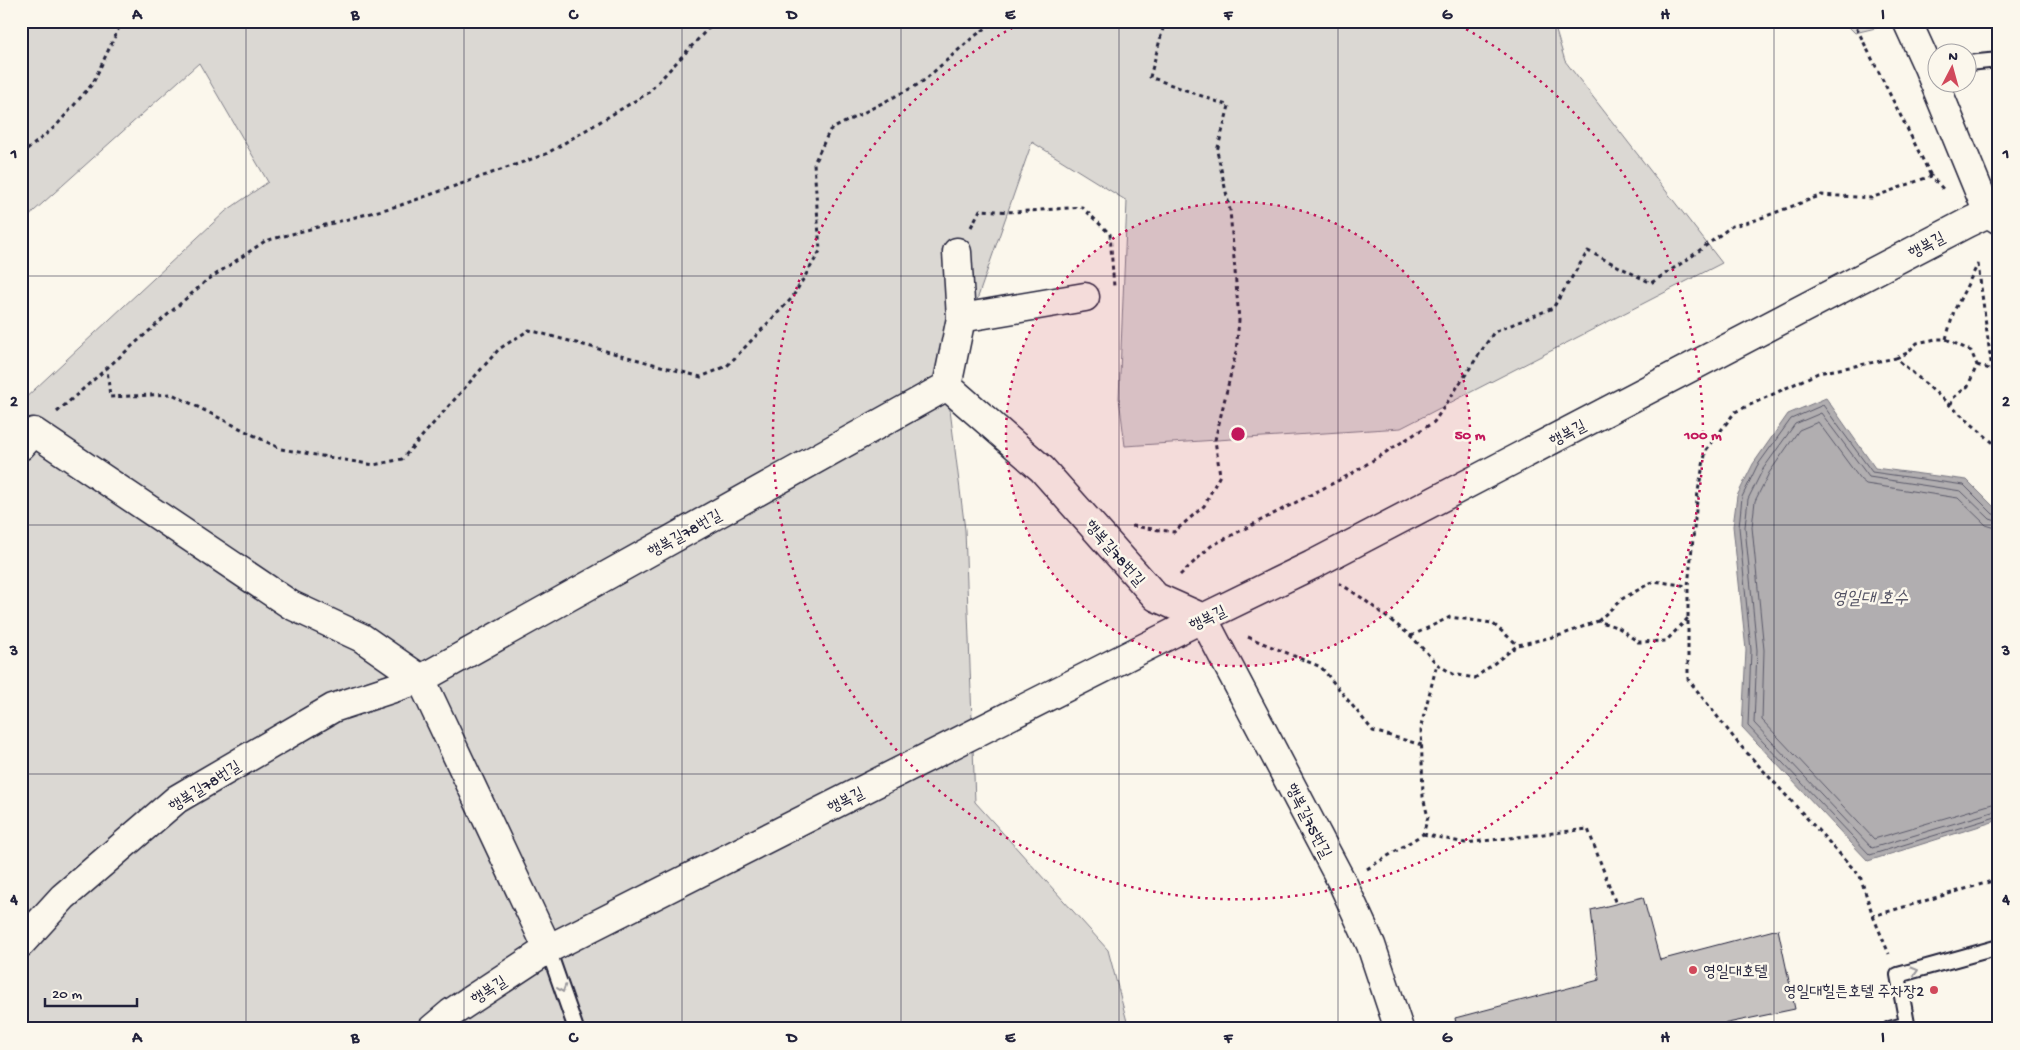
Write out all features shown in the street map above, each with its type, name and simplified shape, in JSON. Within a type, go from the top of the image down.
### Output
[{"type":"street","name":"행복길","points":[[1907,21],[1928,58]]},
{"type":"street","name":"행복길","points":[[432,1029],[451,1012],[548,949],[1203,618],[1312,566],[1993,216],[1943,92]]},
{"type":"street","points":[[947,386],[961,318],[957,252]]},
{"type":"street","points":[[961,318],[1086,297]]},
{"type":"street","name":"행복길78번길","points":[[21,943],[64,897],[177,799],[334,708],[421,679],[947,386],[1042,469],[1156,597],[1203,618]]},
{"type":"street","points":[[28,439],[291,605],[362,638],[421,679],[548,949]]},
{"type":"street","name":"행복길75번길","points":[[1203,618],[1343,884],[1371,945],[1399,1029]]},
{"type":"lane","points":[[1978,62],[1999,60]]},
{"type":"lane","points":[[1890,1029],[1908,1026],[1898,975],[1999,948]]},
{"type":"lane","points":[[548,949],[576,1029]]},
{"type":"path","points":[[21,155],[57,125],[93,83],[122,21]]},
{"type":"path","points":[[28,439],[206,281],[265,241],[401,205],[546,154],[648,93],[715,21]]},
{"type":"path","points":[[107,368],[110,397],[172,394],[281,449],[374,465],[402,459],[499,349],[529,330],[701,377],[727,366],[792,298],[820,251],[814,163],[830,130],[921,83],[972,38],[996,21]]},
{"type":"path","points":[[1087,520],[1174,532],[1204,506],[1220,475],[1215,440],[1236,352],[1239,320],[1230,210],[1217,151],[1228,106],[1150,77],[1165,21]]},
{"type":"path","points":[[1853,21],[1931,176],[1948,194]]},
{"type":"path","points":[[1156,597],[1211,546],[1351,474],[1434,422],[1494,332],[1553,308],[1588,251],[1651,283],[1688,259],[1732,226],[1752,221],[1822,195],[1871,198],[1931,176]]},
{"type":"path","points":[[957,252],[980,210],[1015,212],[1082,207],[1110,234],[1114,291],[1086,297]]},
{"type":"path","points":[[1946,339],[1954,311],[1978,264],[1992,370]]},
{"type":"path","points":[[1898,975],[1873,916],[1860,876],[1738,743],[1688,678],[1688,586],[1698,492],[1706,450],[1734,412],[1818,373],[1896,358],[1907,353],[1917,343],[1946,339],[1971,351],[1977,365],[1968,386],[1953,398],[1950,404]]},
{"type":"path","points":[[1896,358],[1999,448]]},
{"type":"path","points":[[1977,365],[1999,372]]},
{"type":"path","points":[[1312,566],[1362,598],[1411,636],[1437,664],[1454,674],[1474,678],[1518,645],[1561,635],[1598,621],[1622,599],[1654,581],[1688,586]]},
{"type":"path","points":[[1411,636],[1450,617],[1492,623],[1518,645]]},
{"type":"path","points":[[1203,618],[1321,667],[1373,730],[1422,745]]},
{"type":"path","points":[[1598,621],[1619,628],[1638,642],[1666,641],[1688,618]]},
{"type":"path","points":[[1343,884],[1423,834],[1428,817],[1423,797],[1423,719],[1437,664]]},
{"type":"path","points":[[1423,834],[1465,843],[1588,829],[1616,904]]},
{"type":"path","points":[[1873,916],[1999,879]]},
{"type":"shaded area","points":[[21,21],[1553,21],[1565,61],[1722,263],[1401,428],[1125,446],[1119,398],[1127,201],[1032,142],[947,386],[965,530],[975,802],[1108,950],[1129,1029],[21,1029],[21,402],[226,211],[268,182],[199,63],[34,211],[21,227]]},
{"type":"shaded area","points":[[1843,21],[1904,21],[1855,33]]},
{"type":"water","name":"영일대 호수","points":[[1826,398],[1875,468],[1967,480],[1999,512],[1999,820],[1868,861],[1742,727],[1746,650],[1733,526],[1737,496],[1753,464],[1788,414]]},
{"type":"building","name":"영일대호텔","points":[[1643,897],[1660,960],[1778,929],[1795,1009],[1699,1029],[1457,1029],[1455,1018],[1599,980],[1591,910]]},
{"type":"place","name":"영일대호텔","points":[[1693,970]]},
{"type":"place","name":"영일대힐튼호텔 주차장2","points":[[1934,990]]}]
